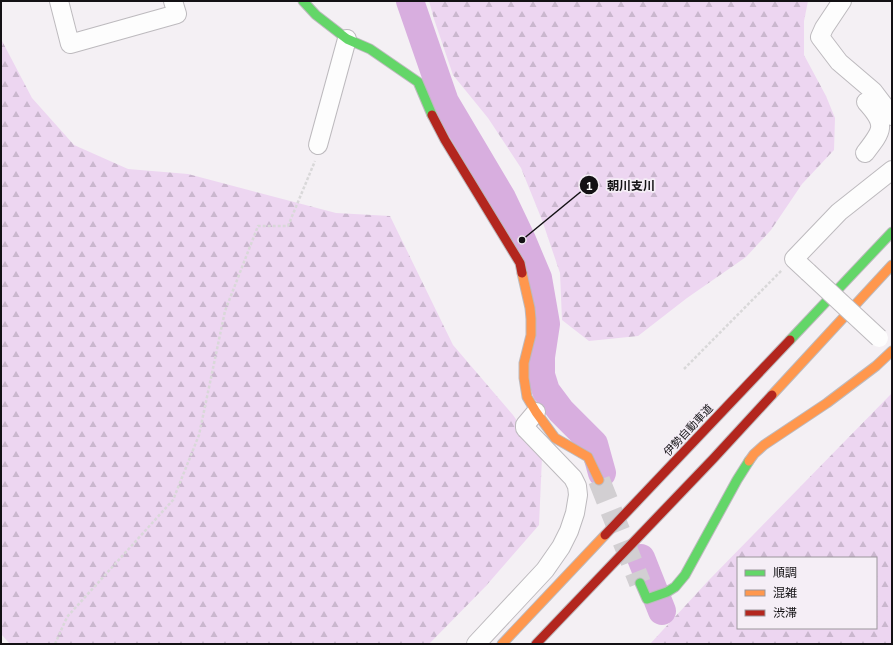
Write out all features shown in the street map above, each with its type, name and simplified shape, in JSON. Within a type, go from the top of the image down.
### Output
[{"type":"main road","points":[[303,1],[321,19],[347,39],[370,49],[418,82],[439,129],[520,264],[532,319],[531,335],[524,363],[524,378],[527,397],[555,438],[588,457],[599,480]]},
{"type":"main road","name":"伊勢自動車道","points":[[502,644],[892,232]]},
{"type":"main road","points":[[536,644],[713,459],[892,265]]},
{"type":"main road","points":[[640,583],[647,599],[667,592],[675,587],[685,575],[737,480],[754,454],[764,445],[827,403],[876,366],[892,351]]},
{"type":"street","points":[[59,1],[70,44],[177,14],[173,1]]},
{"type":"street","points":[[842,1],[824,28],[816,45],[824,62],[864,100],[874,111],[880,121],[878,136],[865,152]]},
{"type":"street","points":[[820,38],[839,62],[873,91],[892,116]]},
{"type":"street","points":[[318,145],[347,39]]},
{"type":"street","points":[[892,170],[839,212],[794,258],[892,351]]},
{"type":"street","points":[[476,644],[545,570],[561,547],[569,531],[575,513],[578,495],[577,486],[573,478],[525,428],[536,412]]},
{"type":"path","points":[[55,644],[67,617],[173,500],[199,435],[225,311],[258,226],[288,226],[318,153],[318,145]]},
{"type":"path","points":[[684,369],[794,258]]},
{"type":"green space","points":[[429,1],[808,1],[804,21],[804,55],[826,96],[835,118],[834,150],[802,184],[771,230],[746,257],[687,298],[638,336],[589,341],[562,320],[560,273],[542,220],[521,168],[488,118],[453,75]]},
{"type":"green space","points":[[1,39],[32,98],[74,145],[128,169],[188,174],[336,213],[390,216],[453,345],[513,415],[542,457],[539,525],[485,587],[429,644],[10,644],[1,634]]},
{"type":"green space","points":[[892,393],[892,644],[650,644],[709,580]]},
{"type":"waterway","points":[[410,1],[445,102],[502,198],[538,278],[546,324],[541,357],[541,375],[546,391],[561,411],[594,444],[602,473]]},
{"type":"waterway","points":[[641,558],[662,611]]},
{"type":"tunnel","points":[[599,480],[640,583]]},
{"type":"traffic: fast","points":[[303,1],[316,15],[347,39],[370,49],[418,82],[432,115]]},
{"type":"traffic: fast","points":[[790,340],[892,232]]},
{"type":"traffic: fast","points":[[640,583],[647,599],[667,592],[675,587],[685,575],[749,461]]},
{"type":"traffic: slow","points":[[772,395],[892,265]]},
{"type":"traffic: slow","points":[[522,273],[531,319],[531,335],[524,363],[524,378],[527,397],[555,438],[588,457],[599,480]]},
{"type":"traffic: slow","points":[[749,461],[764,445],[827,403],[876,366],[892,351]]},
{"type":"traffic: slow","points":[[502,644],[605,535]]},
{"type":"traffic: jam","points":[[432,115],[445,140],[520,263],[522,273]]},
{"type":"traffic: jam","points":[[605,535],[790,340]]},
{"type":"traffic: jam","points":[[536,644],[713,459],[772,395]]},
{"type":"place","name":"朝川支川","points":[[522,240]]}]
